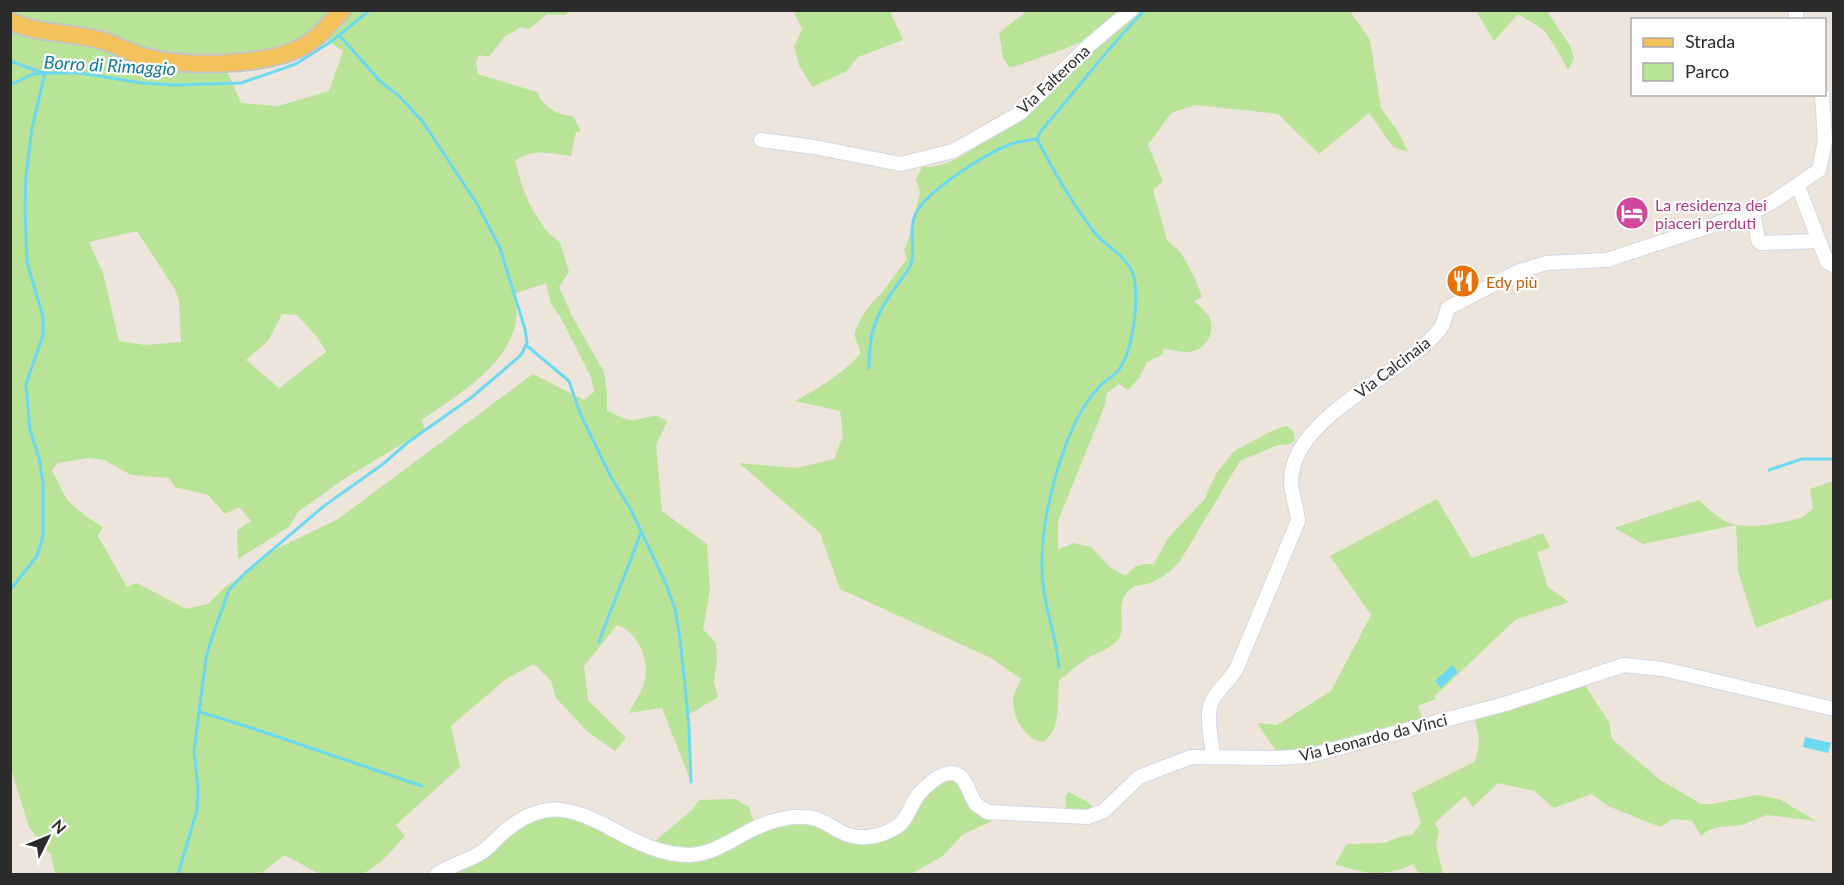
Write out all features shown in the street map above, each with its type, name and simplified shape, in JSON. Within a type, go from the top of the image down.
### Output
[{"type":"main road","points":[[10,21],[51,32],[96,39],[138,55],[162,61],[222,64],[264,58],[302,47],[318,35],[342,10]]},
{"type":"street","name":"Via Falterona","points":[[761,140],[814,147],[901,164],[953,150],[1020,113],[1088,46],[1131,10]]},
{"type":"street","name":"Via Calcinaia","points":[[1213,756],[1209,710],[1214,696],[1236,670],[1298,520],[1293,504],[1291,479],[1294,463],[1311,435],[1338,408],[1420,349],[1444,323],[1448,308],[1517,272],[1546,263],[1607,260],[1754,212],[1798,186],[1819,170],[1822,161],[1826,141],[1822,96]]},
{"type":"street","points":[[1798,186],[1827,262],[1833,266]]},
{"type":"street","points":[[1754,212],[1758,240],[1761,243],[1819,241]]},
{"type":"street","name":"Via Leonardo da Vinci","points":[[437,874],[482,852],[526,816],[549,809],[575,811],[647,848],[689,855],[704,853],[755,828],[807,816],[823,822],[846,836],[861,838],[881,834],[896,827],[918,796],[935,780],[947,773],[961,777],[976,804],[987,812],[1088,817],[1104,811],[1129,785],[1151,771],[1191,757],[1308,756],[1504,704],[1624,665],[1663,669],[1833,709]]},
{"type":"green space","points":[[10,11],[570,11],[565,15],[547,14],[529,29],[522,27],[505,36],[489,57],[479,55],[476,62],[478,74],[537,92],[551,109],[573,116],[581,132],[576,132],[571,156],[535,153],[515,161],[522,186],[531,207],[545,229],[560,243],[569,272],[559,287],[573,318],[604,372],[607,411],[630,420],[658,416],[667,422],[656,445],[662,511],[707,544],[710,590],[703,629],[716,643],[717,659],[714,682],[718,697],[688,715],[691,782],[662,708],[629,713],[643,687],[646,666],[637,641],[617,625],[584,666],[588,700],[626,738],[615,751],[587,731],[556,698],[551,681],[534,664],[506,679],[451,726],[460,767],[396,825],[405,836],[382,861],[363,874],[320,874],[284,855],[261,874],[55,874],[51,855],[29,827],[11,769]],"holes":[[[318,35],[343,51],[329,91],[278,106],[241,103],[222,64],[264,58]],[[137,231],[174,288],[179,300],[181,342],[145,345],[119,341],[103,273],[89,242]],[[546,283],[551,304],[561,318],[591,377],[594,392],[584,400],[533,374],[338,519],[274,550],[224,588],[208,604],[186,609],[137,583],[127,587],[98,536],[103,527],[67,500],[52,470],[58,463],[89,458],[104,460],[131,475],[169,478],[175,487],[208,495],[225,514],[239,507],[251,521],[237,530],[238,559],[289,527],[298,512],[344,479],[425,430],[422,420],[473,383],[503,352],[512,334],[517,315],[514,294]],[[282,314],[297,315],[318,338],[326,352],[279,388],[246,360],[268,341]]]},
{"type":"green space","points":[[791,11],[890,11],[903,40],[858,57],[847,71],[812,87],[799,65],[794,47],[802,29],[794,12]]},
{"type":"green space","points":[[1027,11],[1350,11],[1370,40],[1381,108],[1399,133],[1408,152],[1393,147],[1369,113],[1319,154],[1278,114],[1196,105],[1171,113],[1148,145],[1163,181],[1153,190],[1167,240],[1181,253],[1194,276],[1202,297],[1194,301],[1208,315],[1211,321],[1211,333],[1201,348],[1189,352],[1164,349],[1162,355],[1147,362],[1140,377],[1128,390],[1119,384],[1107,393],[1105,405],[1058,521],[1058,549],[1074,543],[1091,547],[1111,568],[1126,576],[1138,566],[1154,564],[1168,538],[1204,500],[1216,474],[1234,451],[1276,429],[1287,426],[1294,432],[1295,440],[1290,444],[1278,445],[1240,461],[1180,561],[1159,579],[1129,590],[1123,601],[1122,628],[1116,642],[1080,663],[1059,681],[1056,723],[1049,737],[1043,742],[1026,733],[1018,722],[1013,699],[1021,679],[991,658],[840,589],[820,533],[739,463],[796,468],[834,459],[843,436],[840,411],[795,401],[830,380],[860,354],[855,332],[860,320],[907,259],[904,250],[911,233],[920,192],[916,179],[922,167],[942,165],[959,157],[971,150],[969,144],[1032,106],[1074,55],[1080,42],[1010,68],[1003,58],[999,33]]},
{"type":"green space","points":[[1476,11],[1547,11],[1570,46],[1574,58],[1568,70],[1544,30],[1518,14],[1494,41]]},
{"type":"green space","points":[[1833,481],[1833,598],[1756,628],[1738,571],[1736,525],[1643,544],[1614,528],[1699,500],[1717,516],[1732,524],[1752,526],[1788,521],[1802,517],[1813,508],[1810,489]]},
{"type":"green space","points":[[1437,499],[1472,558],[1543,533],[1550,548],[1537,552],[1548,587],[1569,602],[1515,620],[1434,697],[1436,699],[1418,706],[1424,725],[1281,758],[1257,723],[1277,725],[1331,691],[1371,615],[1330,556]]},
{"type":"green space","points":[[1581,679],[1609,722],[1612,739],[1659,779],[1701,804],[1757,795],[1779,799],[1816,821],[1767,815],[1742,825],[1719,827],[1701,836],[1692,821],[1673,819],[1660,827],[1608,806],[1592,794],[1554,808],[1534,791],[1498,783],[1473,807],[1465,796],[1435,823],[1439,831],[1436,845],[1443,874],[1419,874],[1413,864],[1392,871],[1374,873],[1335,864],[1347,844],[1384,843],[1412,835],[1421,823],[1412,793],[1474,762],[1477,756],[1478,731],[1472,712]]},
{"type":"green space","points":[[953,773],[976,804],[1007,814],[962,835],[943,856],[911,874],[437,874],[526,815],[575,811],[647,848],[693,809],[699,800],[735,799],[749,807],[756,828],[807,816],[846,836],[896,827],[918,796]]},
{"type":"green space","points":[[1069,792],[1088,802],[1099,814],[1067,817],[1065,796]]},
{"type":"water","points":[[1452,665],[1458,672],[1441,688],[1435,681]]},
{"type":"water","points":[[1805,737],[1831,743],[1828,753],[1803,747]]},
{"type":"waterway","name":"Borro di Rimaggio","points":[[10,85],[33,74],[53,73],[80,73],[142,83],[174,85],[241,83],[296,64],[332,41],[370,10]]},
{"type":"waterway","points":[[1037,139],[1041,131],[1105,54],[1145,10]]},
{"type":"waterway","points":[[178,874],[197,810],[198,789],[194,751],[206,658],[229,590],[245,573],[324,506],[472,397],[521,355],[527,343],[525,329],[500,248],[477,204],[423,122],[399,96],[381,82],[339,35]]},
{"type":"waterway","points":[[10,61],[43,73]]},
{"type":"waterway","points":[[10,590],[37,556],[43,536],[43,483],[39,458],[30,430],[26,384],[43,335],[43,317],[27,262],[25,208],[32,128],[45,73]]},
{"type":"waterway","points":[[1037,139],[1086,221],[1098,237],[1129,265],[1135,281],[1136,293],[1132,335],[1125,359],[1118,371],[1093,394],[1078,416],[1064,450],[1049,501],[1043,539],[1042,575],[1059,668]]},
{"type":"waterway","points":[[869,368],[870,346],[877,318],[911,264],[913,221],[921,205],[944,184],[990,154],[1014,143],[1037,139]]},
{"type":"waterway","points":[[526,345],[569,381],[580,413],[611,477],[631,510],[666,584],[675,609],[680,637],[689,726],[691,782]]},
{"type":"waterway","points":[[1769,470],[1802,459],[1834,459]]},
{"type":"waterway","points":[[599,642],[641,532]]},
{"type":"waterway","points":[[200,712],[422,786]]},
{"type":"place","name":"La residenza dei piaceri perduti","points":[[1632,213]]},
{"type":"place","name":"Edy più","points":[[1463,281]]}]
